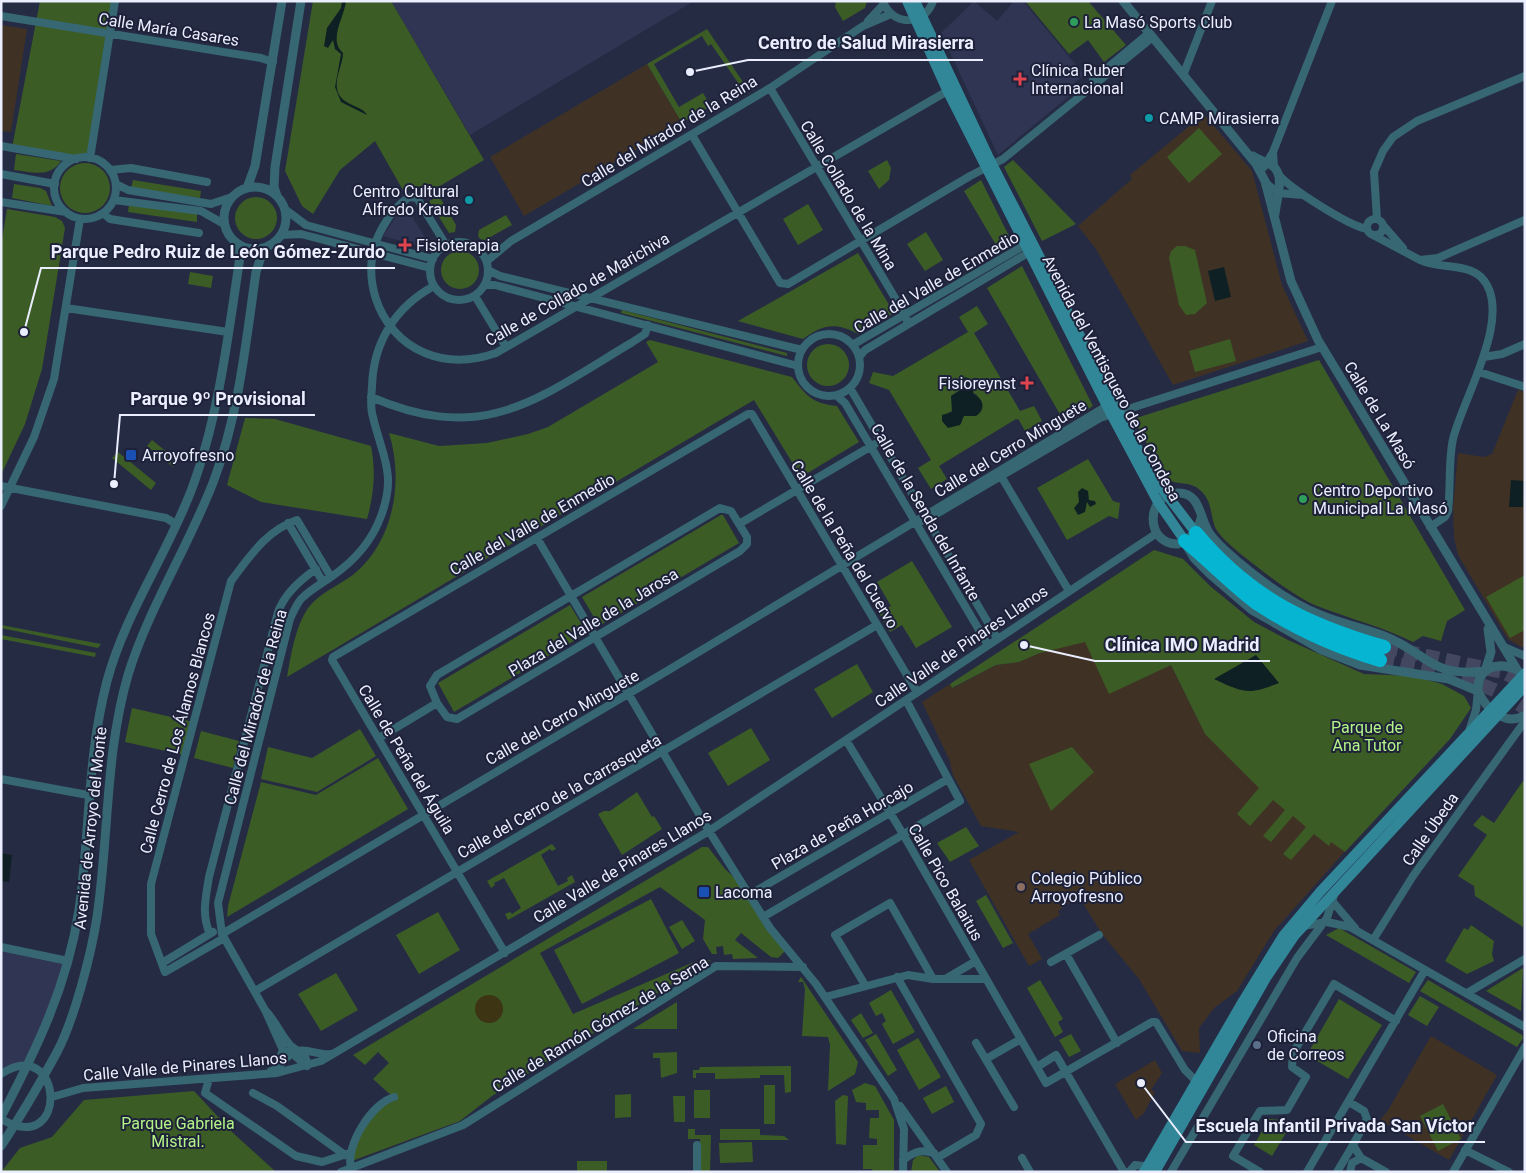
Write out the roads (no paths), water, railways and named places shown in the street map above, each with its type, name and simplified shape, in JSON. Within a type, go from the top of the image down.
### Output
[{"type":"highway","points":[[1191,537],[1237,587],[1285,620],[1326,642],[1382,653]]},
{"type":"main road","name":"Avenida del Ventisquero de la Condesa","points":[[906,1],[919,18]]},
{"type":"main road","name":"Avenida del Ventisquero de la Condesa","points":[[915,1],[919,18],[951,90],[1158,502],[1191,537]]},
{"type":"main road","name":"Avenida del Ventisquero de la Condesa","points":[[1112,411],[1191,537]]},
{"type":"main road","points":[[1153,1170],[1196,1081],[1269,957],[1309,905],[1463,740],[1497,714],[1523,674]]},
{"type":"main road","points":[[1153,1170],[1266,978],[1301,927],[1328,902],[1335,889],[1525,686]]},
{"type":"street","points":[[90,158],[114,1]]},
{"type":"street","points":[[247,188],[255,166],[282,1]]},
{"type":"street","points":[[301,1],[275,167],[274,187],[277,196],[286,210],[306,225],[433,259]]},
{"type":"street","points":[[883,2],[891,14],[902,20],[919,18],[930,8],[933,1]]},
{"type":"street","name":"Calle de La Masó","points":[[1123,1],[1249,153],[1261,172],[1291,281],[1302,308],[1322,347],[1483,617],[1504,646],[1509,664],[1523,674]]},
{"type":"street","points":[[1184,73],[1212,1]]},
{"type":"street","points":[[1265,181],[1272,183],[1274,171],[1273,152],[1332,1]]},
{"type":"street","name":"Calle del Mirador de la Reina","points":[[863,26],[883,2]]},
{"type":"street","name":"Calle del Mirador de la Reina","points":[[479,250],[492,249],[511,241],[770,88],[863,26],[891,14]]},
{"type":"street","name":"Calle María Casares","points":[[1,16],[262,58],[273,62]]},
{"type":"street","points":[[692,134],[780,283],[788,284],[1007,156],[1085,85],[1126,56],[1151,35]]},
{"type":"street","points":[[1373,235],[1381,232],[1374,172],[1379,157],[1393,137],[1417,121],[1525,76]]},
{"type":"street","name":"Calle Collado de la Mina","points":[[770,88],[905,316],[907,325]]},
{"type":"street","name":"Calle de Collado de Marichiva","points":[[446,245],[417,198],[409,197],[386,221],[373,244],[370,268],[372,290],[389,326],[413,346],[425,353],[440,357],[460,360],[481,358],[506,347],[579,306],[816,166],[951,90]]},
{"type":"street","points":[[1,146],[76,159],[90,158],[104,164],[110,170],[116,184],[114,200],[103,213],[96,217],[80,219],[66,212],[1,202]]},
{"type":"street","name":"Calle de La Masó","points":[[1249,153],[1274,171],[1278,193],[1275,218]]},
{"type":"street","points":[[66,212],[56,200],[55,184],[62,169],[76,159]]},
{"type":"street","points":[[110,170],[131,168],[207,182]]},
{"type":"street","points":[[1261,172],[1274,171],[1304,195],[1356,226],[1367,229],[1373,235],[1417,258],[1438,260],[1452,268],[1477,274],[1487,284],[1491,295],[1492,315],[1484,357],[1454,438],[1448,514],[1430,527]]},
{"type":"street","points":[[1,174],[55,184]]},
{"type":"street","points":[[1265,181],[1278,193],[1304,195]]},
{"type":"street","points":[[116,184],[128,190],[210,204],[232,197],[247,188],[260,187],[277,196]]},
{"type":"street","points":[[232,197],[224,213],[224,224],[233,240],[238,244],[256,249],[264,248],[274,243],[282,235],[285,228],[286,210]]},
{"type":"street","points":[[114,200],[201,211],[224,224]]},
{"type":"street","points":[[103,213],[110,219],[199,233]]},
{"type":"street","points":[[1,506],[34,437],[47,401],[54,375],[80,219]]},
{"type":"street","points":[[1438,260],[1525,220]]},
{"type":"street","points":[[1367,229],[1369,221],[1380,222],[1397,243],[1417,258]]},
{"type":"street","points":[[282,235],[301,234],[430,268]]},
{"type":"street","name":"Calle del Mirador de la Reina","points":[[487,261],[511,241]]},
{"type":"street","points":[[464,242],[479,250],[487,261],[488,270],[485,285],[475,296],[460,300],[452,300],[445,297],[434,286],[430,268],[433,259],[446,245],[464,242]]},
{"type":"street","name":"Avenida de Arroyo del Monte","points":[[1,1118],[38,1047],[68,961],[79,910],[88,795],[99,713],[115,654],[190,492],[212,420],[240,252],[238,244]]},
{"type":"street","name":"Avenida de Arroyo del Monte","points":[[1,1146],[59,1049],[80,992],[97,918],[114,731],[129,674],[143,635],[202,512],[216,474],[230,428],[256,272],[264,248]]},
{"type":"street","name":"Calle del Valle de Enmedio","points":[[854,344],[1030,248]]},
{"type":"street","name":"Calle del Valle de Enmedio","points":[[860,356],[1030,248]]},
{"type":"street","points":[[488,270],[500,276],[802,350]]},
{"type":"street","points":[[485,285],[495,285],[579,306],[798,366]]},
{"type":"street","name":"Calle del Mirador de la Reina","points":[[222,933],[220,894],[290,619],[300,601],[360,552],[381,517],[387,496],[389,474],[372,416],[373,364],[389,326],[413,299],[434,286]]},
{"type":"street","points":[[475,296],[506,347]]},
{"type":"street","points":[[66,308],[228,332]]},
{"type":"street","points":[[371,397],[442,418],[472,418],[497,415],[536,400],[644,334],[648,325]]},
{"type":"street","points":[[823,334],[837,334],[854,344],[860,356],[858,377],[850,388],[837,396],[829,396],[812,391],[802,381],[798,366],[802,350],[812,339],[823,334]]},
{"type":"street","points":[[1484,357],[1502,354],[1525,344]]},
{"type":"street","name":"Calle del Cerro Minguete","points":[[165,972],[222,933],[916,522],[1001,476],[1095,420],[1112,411],[1322,347]]},
{"type":"street","points":[[1479,372],[1525,387]]},
{"type":"street","name":"Calle de la Senda del Infante","points":[[850,388],[924,518],[997,638]]},
{"type":"street","name":"Calle de la Senda del Infante","points":[[837,396],[846,403],[988,645]]},
{"type":"street","name":"Calle del Cerro Minguete","points":[[924,518],[1112,411]]},
{"type":"street","name":"Calle del Valle de Enmedio","points":[[333,658],[746,414]]},
{"type":"street","name":"Calle de la Peña del Cuervo","points":[[746,414],[752,414],[916,692]]},
{"type":"street","points":[[739,524],[880,441]]},
{"type":"street","points":[[1001,476],[1069,591]]},
{"type":"street","points":[[1,486],[166,518],[176,524]]},
{"type":"street","points":[[1202,516],[1191,537],[1174,544],[1164,541],[1156,532],[1152,516],[1158,502],[1167,496],[1181,493],[1191,497],[1198,504],[1211,536],[1270,588],[1299,605],[1335,621],[1385,636],[1438,668],[1463,673],[1485,671],[1494,666],[1509,664],[1525,656]]},
{"type":"street","name":"Plaza del Valle de la Jarosa","points":[[720,508],[731,511],[739,524],[747,541],[740,551],[457,719],[447,717],[437,703],[430,686],[437,676],[720,508]]},
{"type":"street","points":[[323,582],[288,523],[297,520],[331,577]]},
{"type":"street","name":"Calle Cerro de Los Álamos Blancos","points":[[165,972],[151,934],[151,884],[231,581],[259,544],[288,523]]},
{"type":"street","name":"Calle Valle de Pinares Llanos","points":[[52,1097],[83,1088],[289,1071],[307,1066],[335,1053],[709,831],[1156,532]]},
{"type":"street","name":"Avenida del Ventisquero de la Condesa","points":[[1191,537],[1194,558],[1232,594],[1278,627],[1322,650],[1360,664],[1449,679],[1478,691]]},
{"type":"street","points":[[536,538],[572,596],[709,831],[763,917],[825,997],[894,1100],[947,1172]]},
{"type":"street","name":"Calle del Mirador de la Reina","points":[[210,934],[205,922],[205,903],[209,877],[278,612],[281,604],[301,580],[316,569]]},
{"type":"street","name":"Calle de La Masó","points":[[1478,691],[1478,683],[1490,659],[1492,644],[1483,617]]},
{"type":"street","name":"Calle del Cerro de la Carrasqueta","points":[[255,991],[877,625]]},
{"type":"street","name":"Calle de La Masó","points":[[1504,646],[1525,656]]},
{"type":"street","name":"Calle de Peña del Águila","points":[[333,658],[332,660],[459,871],[505,953]]},
{"type":"street","points":[[1478,691],[1497,714],[1514,728],[1512,737]]},
{"type":"street","points":[[1463,740],[1474,719],[1478,691]]},
{"type":"street","points":[[763,917],[960,801],[906,700]]},
{"type":"street","points":[[379,738],[437,703]]},
{"type":"street","points":[[1497,714],[1512,720],[1525,715]]},
{"type":"street","name":"Calle Úbeda","points":[[1373,940],[1413,876],[1525,721]]},
{"type":"street","name":"Calle Pico Balaitus","points":[[846,740],[903,834],[1046,1083],[1156,1022],[1185,1070],[1196,1081]]},
{"type":"street","points":[[1,779],[88,795]]},
{"type":"street","name":"Plaza de Peña Horcajo","points":[[750,895],[948,779]]},
{"type":"street","points":[[1309,905],[1328,902]]},
{"type":"street","points":[[1328,902],[1328,922]]},
{"type":"street","points":[[1328,902],[1358,931],[1525,1027]]},
{"type":"street","points":[[865,985],[835,935],[890,903],[932,979]]},
{"type":"street","points":[[1301,927],[1328,922],[1358,931]]},
{"type":"street","points":[[1170,1172],[1297,958],[1318,929],[1328,922]]},
{"type":"street","points":[[222,933],[291,1054],[307,1066]]},
{"type":"street","name":"Calle del Cerro Minguete","points":[[162,963],[210,934],[222,933]]},
{"type":"street","points":[[1051,962],[1099,935]]},
{"type":"street","points":[[1,947],[68,961]]},
{"type":"street","points":[[1066,954],[1117,1043]]},
{"type":"street","points":[[1467,993],[1525,959]]},
{"type":"street","points":[[945,979],[976,961]]},
{"type":"street","name":"Calle de Ramón Gómez de la Serna","points":[[341,1172],[463,1125],[716,966],[803,967]]},
{"type":"street","points":[[1307,1172],[1425,970]]},
{"type":"street","points":[[825,997],[908,975],[932,979],[986,979]]},
{"type":"street","points":[[897,977],[981,1124],[976,1135],[936,1156]]},
{"type":"street","points":[[1260,1172],[1233,1156],[1260,1111],[1287,1110],[1306,1077],[1292,1067],[1293,1053],[1334,984],[1396,1021]]},
{"type":"street","points":[[266,1010],[274,1019],[290,1045],[300,1050],[308,1063],[307,1066]]},
{"type":"street","points":[[258,1074],[278,1063],[283,1050],[266,1010]]},
{"type":"street","points":[[986,1059],[1021,1039]]},
{"type":"street","points":[[976,1043],[1014,1108]]},
{"type":"street","points":[[1453,1172],[1525,1047]]},
{"type":"street","points":[[258,1074],[277,1069],[291,1054],[300,1050],[309,1050],[320,1055],[335,1053]]},
{"type":"street","points":[[1037,1066],[1056,1055],[1124,1172]]},
{"type":"street","points":[[1,1074],[5,1069],[27,1067],[43,1075],[49,1083],[52,1097],[48,1111],[41,1121],[24,1127],[14,1126],[1,1118]]},
{"type":"street","points":[[209,1079],[205,1094],[296,1156],[322,1162],[347,1154]]},
{"type":"street","points":[[253,1093],[277,1106],[347,1154]]},
{"type":"street","points":[[350,1168],[347,1154],[370,1112],[385,1099],[394,1097]]},
{"type":"street","points":[[894,1100],[904,1129],[903,1172]]},
{"type":"street","points":[[1338,1172],[1367,1119],[1364,1111],[1349,1102]]},
{"type":"street","points":[[697,1172],[698,1145]]},
{"type":"street","points":[[1353,1145],[1361,1158],[1386,1172]]},
{"type":"street","points":[[903,1160],[916,1151],[924,1150],[936,1156]]},
{"type":"street","points":[[1465,1150],[1509,1172]]},
{"type":"street","points":[[1022,1158],[1030,1172]]},
{"type":"street","points":[[1350,1172],[1352,1163],[1361,1158]]},
{"type":"street","points":[[1129,1172],[1135,1165],[1153,1170]]},
{"type":"tunnel","points":[[1384,647],[1503,672],[1525,683]]},
{"type":"tunnel","points":[[1380,660],[1456,676],[1492,689],[1509,697],[1525,708]]},
{"type":"place","name":"La Masó Sports Club","points":[[1074,22]]},
{"type":"place","name":"Centro de Salud Mirasierra","points":[[690,72]]},
{"type":"place","name":"Clínica Ruber Internacional","points":[[1020,79]]},
{"type":"place","name":"CAMP Mirasierra","points":[[1149,118]]},
{"type":"place","name":"Centro Cultural Alfredo Kraus","points":[[469,200]]},
{"type":"place","name":"Fisioterapia","points":[[405,245]]},
{"type":"place","name":"Parque Pedro Ruiz de León Gómez-Zurdo","points":[[24,332]]},
{"type":"place","name":"Fisioreynst","points":[[1027,383]]},
{"type":"place","name":"Arroyofresno","points":[[131,455]]},
{"type":"place","name":"Parque 9º Provisional","points":[[114,484]]},
{"type":"place","name":"Centro Deportivo Municipal La Masó","points":[[1303,499]]},
{"type":"place","name":"Clínica IMO Madrid","points":[[1024,645]]},
{"type":"place","name":"Colegio Público Arroyofresno","points":[[1021,887]]},
{"type":"place","name":"Lacoma","points":[[704,892]]},
{"type":"place","name":"Oficina de Correos","points":[[1257,1045]]},
{"type":"place","name":"Escuela Infantil Privada San Víctor","points":[[1141,1083]]},
{"type":"park label","name":"Parque de Ana Tutor","points":[[1367,736]]},
{"type":"park label","name":"Parque Gabriela Mistral.","points":[[178,1132]]}]
